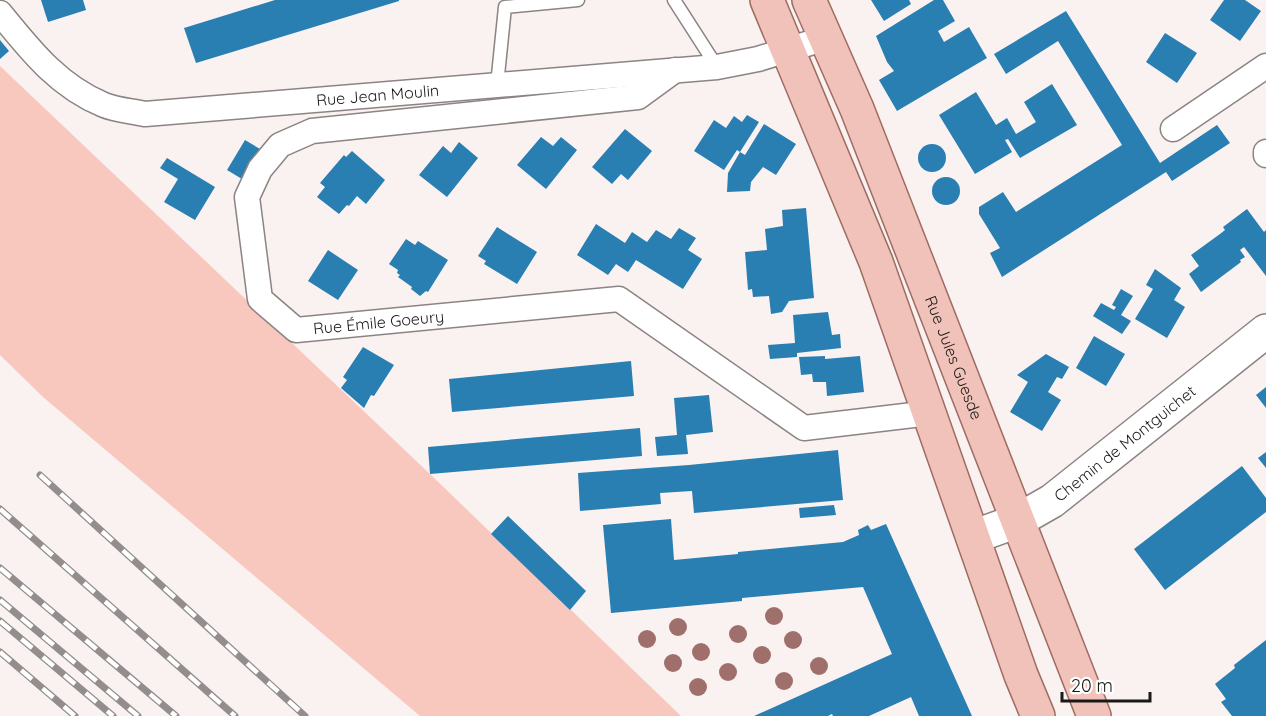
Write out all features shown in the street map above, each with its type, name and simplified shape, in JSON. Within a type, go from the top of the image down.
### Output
[{"type":"main road","points":[[767,0],[876,262],[1021,675],[1038,716]]},
{"type":"main road","name":"Rue Jules Guesde","points":[[809,0],[857,109],[1094,716]]},
{"type":"street","name":"Rue Jean Moulin","points":[[0,13],[32,52],[68,87],[105,105],[145,114],[717,67],[789,51],[826,38]]},
{"type":"street","points":[[1173,129],[1266,66]]},
{"type":"street","name":"Rue Émile Goeury","points":[[675,70],[638,97],[312,131],[280,145],[260,169],[247,197],[260,299],[296,330],[619,299],[804,428],[930,412]]},
{"type":"street","name":"Chemin de Montguichet","points":[[973,537],[1017,521],[1052,501],[1266,331]]},
{"type":"lane","points":[[497,85],[506,7],[578,0]]},
{"type":"lane","points":[[674,0],[717,67]]},
{"type":"shaded area","points":[[0,66],[681,716],[420,716],[43,397],[0,355]]},
{"type":"building","points":[[41,0],[83,0],[86,10],[48,22]]},
{"type":"building","points":[[275,0],[399,1],[196,63],[184,28]]},
{"type":"building","points":[[871,0],[909,0],[911,4],[884,21]]},
{"type":"building","points":[[934,0],[943,0],[955,21],[938,31],[944,42],[969,27],[987,58],[897,111],[879,80],[894,71],[887,62],[876,36]]},
{"type":"building","points":[[1224,0],[1245,0],[1261,11],[1240,41],[1210,20]]},
{"type":"building","points":[[1066,11],[1160,163],[1217,125],[1230,143],[1172,181],[1166,172],[1002,277],[990,253],[1000,248],[979,214],[979,207],[1003,192],[1016,212],[1122,145],[1058,41],[1006,74],[994,54]]},
{"type":"building","points":[[1165,33],[1197,53],[1177,83],[1146,62]]},
{"type":"building","points":[[0,40],[9,51],[0,59]]},
{"type":"building","points":[[1052,84],[1077,125],[1020,158],[1008,139],[1005,140],[1012,152],[975,174],[939,115],[976,92],[996,125],[1007,118],[1016,134],[1036,122],[1024,102]]},
{"type":"building","points":[[747,115],[759,122],[740,152],[737,150],[724,170],[694,151],[714,120],[726,128],[734,116],[742,122]]},
{"type":"building","points":[[764,124],[796,144],[776,175],[763,167],[751,182],[750,191],[727,192],[728,173],[740,152],[745,155]]},
{"type":"building","points":[[625,129],[652,151],[628,180],[621,174],[612,184],[592,167]]},
{"type":"building","points":[[541,137],[553,146],[561,137],[577,150],[546,189],[517,165]]},
{"type":"building","points":[[245,140],[260,149],[242,179],[227,170]]},
{"type":"building","points":[[459,142],[478,158],[447,197],[419,175],[443,146],[451,153]]},
{"type":"building","points":[[932,144],[942,148],[946,158],[942,168],[932,172],[922,168],[918,158],[922,148]]},
{"type":"building","points":[[352,151],[385,180],[366,204],[357,196],[339,214],[317,197],[325,187],[320,183],[344,155],[346,157]]},
{"type":"building","points":[[167,158],[215,187],[195,220],[164,202],[178,179],[160,168]]},
{"type":"building","points":[[946,177],[956,181],[960,191],[956,201],[946,205],[936,201],[932,191],[936,181]]},
{"type":"building","points":[[806,208],[814,298],[789,301],[782,312],[771,314],[769,296],[753,297],[752,289],[748,290],[745,252],[767,250],[765,229],[783,226],[782,210]]},
{"type":"building","points":[[1247,209],[1264,232],[1266,230],[1266,276],[1244,247],[1240,250],[1245,257],[1240,260],[1241,262],[1201,292],[1189,274],[1199,266],[1191,255],[1225,230],[1223,227]]},
{"type":"building","points":[[596,224],[625,243],[632,232],[647,242],[656,230],[671,239],[679,228],[696,238],[688,250],[702,259],[683,289],[636,260],[628,272],[616,264],[608,275],[577,255]]},
{"type":"building","points":[[497,227],[537,252],[517,284],[484,264],[486,261],[478,256]]},
{"type":"building","points":[[406,239],[415,245],[418,241],[448,260],[428,292],[420,296],[398,277],[400,275],[397,273],[398,270],[389,264]]},
{"type":"building","points":[[328,250],[358,270],[338,300],[308,281]]},
{"type":"building","points":[[1155,269],[1181,288],[1174,300],[1185,307],[1167,338],[1135,319],[1153,289],[1146,285]]},
{"type":"building","points":[[1121,289],[1133,296],[1121,315],[1131,321],[1122,334],[1093,316],[1101,303],[1114,310],[1116,307],[1112,305]]},
{"type":"building","points":[[828,312],[832,335],[840,334],[841,348],[797,353],[797,357],[770,359],[768,345],[795,343],[793,315]]},
{"type":"building","points":[[1094,336],[1125,354],[1106,386],[1076,368]]},
{"type":"building","points":[[363,347],[394,365],[364,408],[341,388],[347,380],[343,377]]},
{"type":"building","points":[[1046,354],[1069,367],[1062,379],[1057,377],[1048,392],[1061,400],[1042,431],[1010,412],[1028,382],[1017,375]]},
{"type":"building","points":[[825,356],[825,359],[860,356],[864,392],[827,396],[826,382],[813,382],[812,374],[801,375],[799,357]]},
{"type":"building","points":[[631,361],[634,396],[452,412],[449,379]]},
{"type":"building","points":[[1266,387],[1266,408],[1256,395]]},
{"type":"building","points":[[709,395],[713,432],[686,435],[688,454],[657,456],[655,437],[677,435],[674,398]]},
{"type":"building","points":[[640,428],[642,456],[430,474],[428,447]]},
{"type":"building","points":[[838,450],[843,500],[694,513],[692,491],[660,493],[661,504],[580,511],[578,473],[689,465]]},
{"type":"building","points":[[1266,452],[1266,468],[1258,458]]},
{"type":"building","points":[[1242,466],[1266,498],[1266,512],[1165,590],[1134,549]]},
{"type":"building","points":[[834,505],[836,515],[800,518],[799,508]]},
{"type":"building","points":[[508,516],[586,591],[570,610],[491,534]]},
{"type":"building","points":[[671,519],[674,560],[843,542],[859,535],[858,530],[868,525],[871,530],[886,524],[972,716],[919,716],[911,697],[869,716],[833,716],[832,714],[828,716],[754,716],[892,654],[863,587],[611,613],[603,525]]},
{"type":"building","points":[[1266,640],[1266,716],[1232,716],[1221,702],[1226,699],[1215,684],[1235,668],[1234,665]]},
{"type":"railway","points":[[40,475],[305,716]]},
{"type":"railway","points":[[0,509],[235,716]]},
{"type":"railway","points":[[0,568],[176,716]]},
{"type":"railway","points":[[0,600],[138,716]]},
{"type":"railway","points":[[0,621],[113,716]]},
{"type":"railway","points":[[0,652],[75,716]]}]
